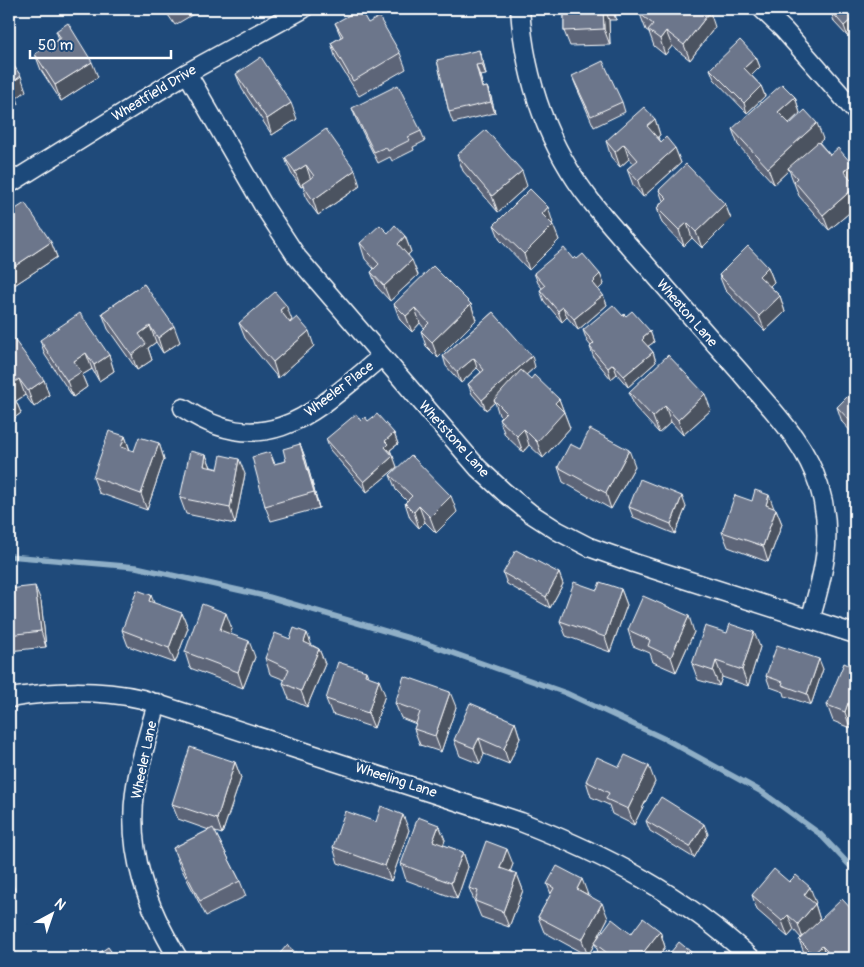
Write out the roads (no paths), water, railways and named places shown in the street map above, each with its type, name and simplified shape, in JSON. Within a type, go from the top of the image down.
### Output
[{"type":"street","name":"Wheatfield Drive","points":[[9,184],[186,73],[303,9]]},
{"type":"street","name":"Wheaton Lane","points":[[520,9],[525,52],[535,95],[554,140],[579,184],[616,232],[789,429],[812,468],[824,507],[826,529],[823,574],[810,620]]},
{"type":"street","points":[[762,9],[784,30],[855,111]]},
{"type":"street","name":"Whetstone Lane","points":[[186,73],[286,242],[381,357],[478,468],[510,498],[551,527],[621,559],[855,634]]},
{"type":"street","name":"Wheeler Place","points":[[183,408],[210,423],[234,431],[254,432],[272,429],[290,423],[312,412],[336,395],[381,357]]},
{"type":"street","name":"Wheeling Lane","points":[[9,698],[84,691],[123,695],[157,703],[521,822],[610,860],[676,899],[717,929],[751,958]]},
{"type":"street","name":"Wheeler Lane","points":[[157,703],[135,791],[134,838],[146,894],[162,931],[178,958]]},
{"type":"waterway","points":[[9,556],[136,567],[269,597],[419,641],[566,693],[667,740],[762,792],[820,834],[855,871]]}]
